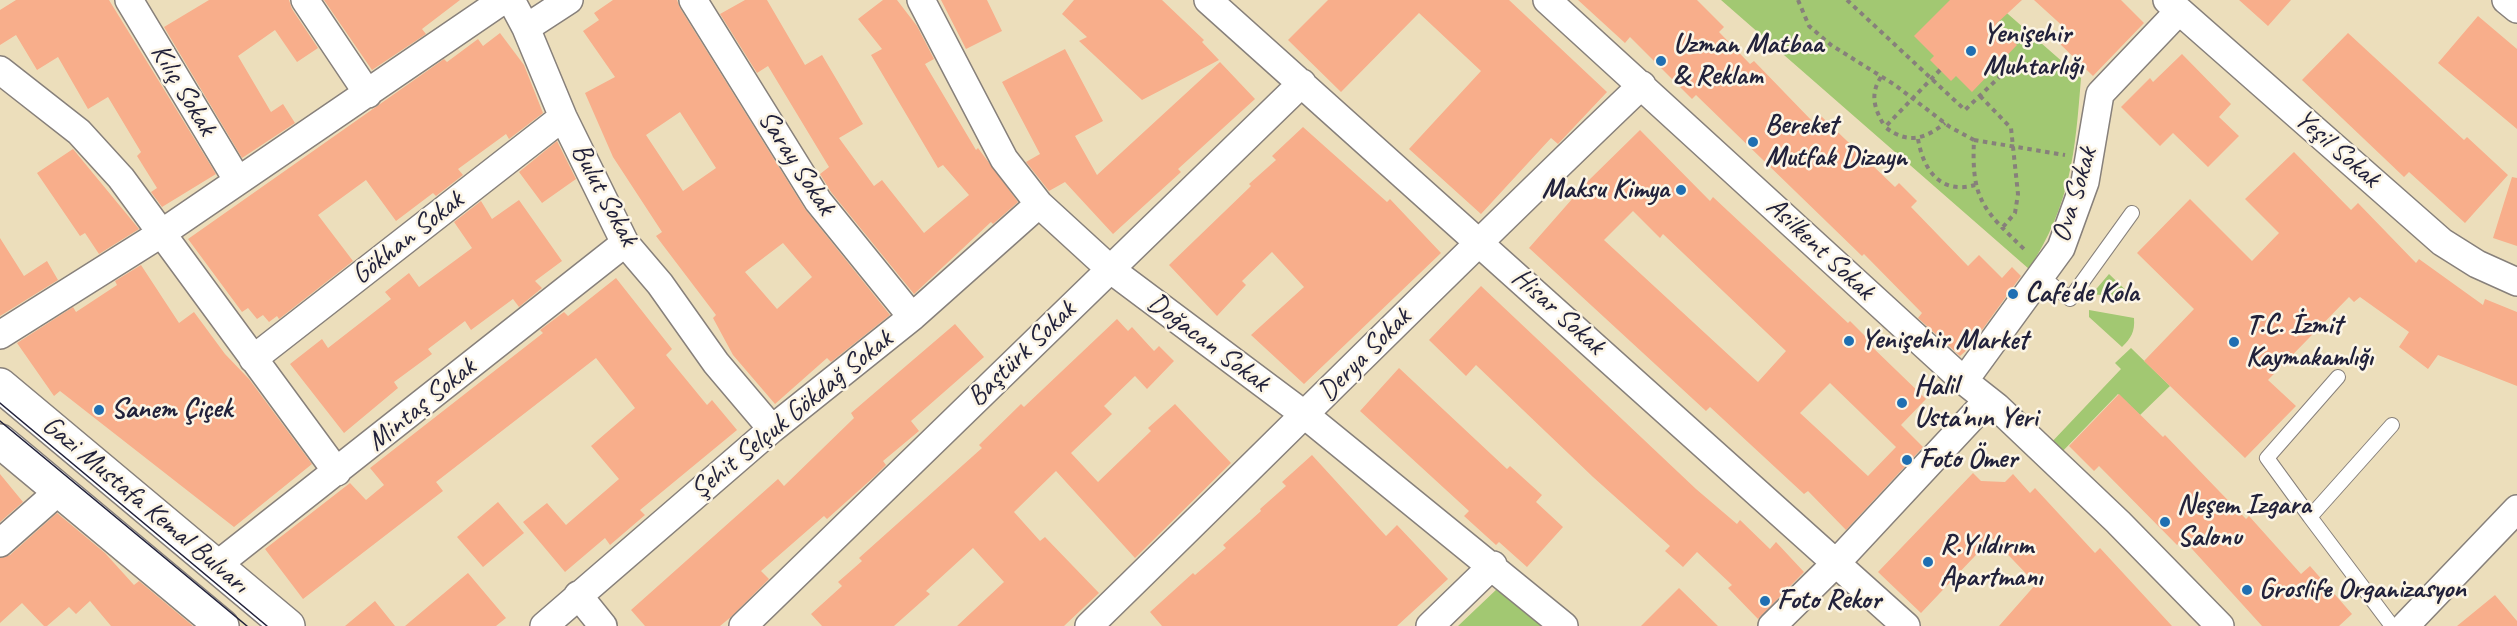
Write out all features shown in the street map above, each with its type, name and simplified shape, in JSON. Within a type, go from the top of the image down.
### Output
[{"type":"main road","name":"Gazi Mustafa Kemal Bulvarı","points":[[0,385],[288,626]]},
{"type":"main road","name":"Gazi Mustafa Kemal Bulvarı","points":[[0,441],[222,626]]},
{"type":"street","name":"Kılıç Sokak","points":[[129,0],[238,180]]},
{"type":"street","points":[[305,0],[368,94]]},
{"type":"street","points":[[0,335],[162,233],[502,0]]},
{"type":"street","name":"Bulut Sokak","points":[[511,0],[526,28],[563,117],[625,243],[660,284],[716,363],[772,429]]},
{"type":"street","points":[[526,28],[569,0]]},
{"type":"street","name":"Saray Sokak","points":[[693,0],[819,201],[912,317]]},
{"type":"street","name":"Doğacan Sokak","points":[[921,0],[1004,159],[1040,204],[1110,269],[1305,416],[1492,565],[1564,626]]},
{"type":"street","name":"Hisar Sokak","points":[[1208,0],[1906,626]]},
{"type":"street","name":"Asilkent Sokak","points":[[1547,0],[1964,381],[1988,400],[2148,552],[2220,626]]},
{"type":"street","points":[[2506,0],[2517,9]]},
{"type":"street","name":"Ova Sokak","points":[[1964,381],[2061,248],[2074,215],[2089,160],[2100,93],[2173,5]]},
{"type":"street","name":"Yeşil Sokak","points":[[2173,5],[2442,242],[2477,264],[2517,282]]},
{"type":"street","points":[[0,70],[79,132],[121,178],[337,472]]},
{"type":"street","name":"Baştürk Sokak","points":[[743,626],[1302,83]]},
{"type":"street","name":"Derya Sokak","points":[[1089,626],[1305,416],[1478,241],[1642,85]]},
{"type":"street","name":"Gökhan Sokak","points":[[253,359],[563,117]]},
{"type":"street","name":"Şehit Selçuk Gökdağ Sokak","points":[[544,626],[772,429],[912,317],[1040,204]]},
{"type":"street","name":"Mintaş Sokak","points":[[217,565],[625,243]]},
{"type":"street","points":[[1772,626],[1837,562],[1988,400]]},
{"type":"street","points":[[0,543],[60,490]]},
{"type":"street","points":[[2405,626],[2517,509]]},
{"type":"street","points":[[1430,626],[1492,565]]},
{"type":"street","points":[[578,595],[603,626]]},
{"type":"lane","points":[[2044,274],[2070,299],[2132,213]]},
{"type":"lane","points":[[2338,377],[2267,458],[2392,626]]},
{"type":"lane","points":[[2310,517],[2392,425]]},
{"type":"path","points":[[1798,0],[1809,26],[1842,54],[1881,77],[1945,123],[1974,140],[2089,160]]},
{"type":"path","points":[[1847,0],[1965,110],[2016,61]]},
{"type":"path","points":[[1885,127],[1940,70]]},
{"type":"path","points":[[1881,77],[1873,91],[1874,104],[1885,127],[1905,139],[1917,139],[1945,123]]},
{"type":"path","points":[[1980,96],[2011,128],[2018,194],[2015,213],[2003,227]]},
{"type":"path","points":[[1917,139],[1924,163],[1935,176],[1948,186],[1961,189],[1975,185]]},
{"type":"path","points":[[1974,140],[1975,185],[1979,197],[2044,274]]},
{"type":"green space","points":[[1721,0],[1992,0],[2081,78],[2073,154],[2062,200],[2043,245],[2029,269]]},
{"type":"green space","points":[[2109,274],[2135,299],[2092,294]]},
{"type":"green space","points":[[2089,310],[2134,318],[2134,327],[2128,341],[2122,347],[2089,317]]},
{"type":"green space","points":[[2131,348],[2170,386],[2140,415],[2118,394],[2058,456],[2048,446],[2121,369],[2115,363]]},
{"type":"green space","points":[[1498,588],[1542,626],[1458,626]]},
{"type":"building","points":[[16,0],[109,0],[216,174],[162,207],[151,192],[157,188],[137,156],[141,152],[108,97],[88,109],[58,57],[37,70],[16,35],[0,45],[0,10]]},
{"type":"building","points":[[209,0],[289,0],[292,9],[318,48],[297,62],[275,30],[238,56],[271,112],[283,104],[295,123],[242,158],[164,27]]},
{"type":"building","points":[[324,0],[460,0],[422,29],[426,34],[372,70]]},
{"type":"building","points":[[613,0],[677,0],[805,209],[890,315],[831,362],[827,358],[775,404],[733,355],[713,318],[716,315],[656,236],[662,232],[613,157],[585,93],[615,77],[583,31],[599,20],[594,13]],"holes":[[[680,112],[716,168],[683,191],[646,135]],[[783,243],[812,277],[777,309],[745,272]]]},
{"type":"building","points":[[745,0],[767,0],[805,65],[822,55],[863,124],[839,138],[874,186],[882,180],[924,233],[969,195],[943,165],[938,168],[871,55],[882,49],[858,19],[883,0],[897,0],[917,26],[934,59],[925,64],[976,150],[978,148],[1018,202],[993,224],[991,222],[914,294],[831,192],[820,174],[829,167],[768,66],[757,73],[720,14]]},
{"type":"building","points":[[941,0],[987,0],[1002,31],[966,49]]},
{"type":"building","points":[[1074,0],[1162,0],[1204,40],[1202,42],[1219,60],[1142,100],[1079,41],[1087,37],[1062,14]]},
{"type":"building","points":[[1328,0],[1509,0],[1607,92],[1558,144],[1551,138],[1481,214],[1409,149],[1481,71],[1419,13],[1341,92],[1288,40]]},
{"type":"building","points":[[1578,0],[1697,0],[1724,27],[1719,32],[1750,64],[1754,61],[1814,123],[1821,116],[1895,187],[1899,183],[1917,201],[1911,207],[1968,266],[1979,255],[2002,278],[2012,267],[2021,276],[1969,348],[1960,356],[1918,318],[1922,313],[1864,254],[1862,256],[1696,95],[1692,99],[1630,37],[1625,43]]},
{"type":"building","name":"Yenişehir Muhtarlığı","points":[[1950,0],[2022,0],[1996,24],[2017,45],[1972,92],[1956,76],[1951,81],[1930,60],[1934,56],[1914,36]]},
{"type":"building","points":[[2034,0],[2121,0],[2144,23],[2093,76],[2057,41],[2067,30]]},
{"type":"building","points":[[2239,0],[2291,0],[2268,26]]},
{"type":"building","points":[[2478,16],[2517,49],[2517,129],[2438,63]]},
{"type":"building","points":[[500,33],[524,65],[543,113],[509,139],[506,134],[458,169],[463,175],[436,196],[433,193],[396,221],[366,180],[318,215],[353,261],[279,319],[277,316],[269,322],[263,315],[257,319],[248,308],[242,312],[188,239],[444,59],[447,62],[478,39],[483,46]]},
{"type":"building","points":[[2348,33],[2464,140],[2467,137],[2508,175],[2465,223],[2409,172],[2404,177],[2302,80]]},
{"type":"building","points":[[1065,49],[1103,121],[1075,136],[1097,175],[1220,62],[1255,99],[1178,169],[1181,172],[1113,234],[1065,182],[1049,191],[1026,162],[1040,154],[1002,82]]},
{"type":"building","points":[[2182,54],[2231,104],[2219,117],[2239,136],[2208,167],[2173,133],[2160,146],[2121,107],[2150,78],[2153,82]]},
{"type":"building","points":[[1303,127],[1387,202],[1390,199],[1441,253],[1304,384],[1251,335],[1304,287],[1272,252],[1242,281],[1246,285],[1217,316],[1169,265],[1251,186],[1249,184],[1276,160],[1272,156]]},
{"type":"building","points":[[1640,130],[1710,201],[1713,197],[1848,323],[1850,321],[1869,340],[1867,342],[1926,399],[1901,425],[1923,447],[1846,530],[1808,491],[1804,494],[1710,407],[1706,411],[1529,248],[1587,182]],"holes":[[[1633,211],[1660,238],[1663,234],[1786,351],[1758,382],[1604,240]],[[1830,383],[1896,447],[1868,476],[1800,413]]]},
{"type":"building","points":[[557,141],[576,179],[542,203],[519,172]]},
{"type":"building","points":[[73,149],[139,229],[99,254],[85,233],[80,236],[37,173]]},
{"type":"building","points":[[2294,152],[2351,210],[2358,203],[2416,263],[2419,259],[2483,305],[2485,299],[2517,312],[2517,386],[2438,355],[2428,369],[2399,347],[2409,332],[2360,297],[2354,302],[2349,297],[2268,380],[2296,406],[2245,458],[2144,361],[2194,309],[2137,253],[2190,199],[2252,261],[2279,233],[2245,199]]},
{"type":"building","points":[[2512,177],[2517,178],[2517,246],[2493,238]]},
{"type":"building","points":[[519,200],[562,261],[535,281],[542,288],[519,307],[513,299],[471,330],[465,321],[428,349],[432,354],[394,382],[398,388],[344,433],[290,364],[322,339],[328,348],[391,299],[385,292],[409,273],[419,287],[472,248],[454,222],[481,201],[492,219]]},
{"type":"building","points":[[0,238],[24,276],[47,261],[58,280],[0,316]]},
{"type":"building","points":[[141,265],[179,323],[194,312],[225,354],[249,379],[312,464],[234,527],[60,391],[54,396],[17,343],[73,307],[76,312],[117,285],[115,281]]},
{"type":"building","points":[[616,278],[672,349],[666,355],[707,405],[712,400],[737,430],[640,510],[645,515],[610,545],[605,538],[565,572],[523,522],[547,503],[566,525],[619,479],[591,446],[635,408],[596,358],[436,482],[443,491],[303,599],[265,549],[350,483],[366,500],[384,485],[370,468],[543,333],[540,330],[564,312],[568,316]]},
{"type":"building","points":[[1481,286],[1696,489],[1737,524],[1740,520],[1770,549],[1776,542],[1804,572],[1758,619],[1728,588],[1732,585],[1697,552],[1683,567],[1665,551],[1670,546],[1593,477],[1476,365],[1466,376],[1429,340]]},
{"type":"building","points":[[1117,319],[1128,331],[1132,327],[1154,351],[1159,346],[1174,361],[1147,389],[1135,376],[1104,406],[1112,414],[1071,453],[1098,482],[1151,431],[1148,428],[1175,404],[1231,463],[1135,558],[1056,471],[1014,512],[1040,541],[1045,537],[1099,593],[1064,626],[957,626],[1004,582],[973,548],[926,591],[930,594],[894,626],[822,626],[811,614],[842,586],[838,582],[862,561],[859,558],[982,448],[979,445],[1021,404],[1024,407]]},
{"type":"building","points":[[955,324],[984,357],[911,421],[919,431],[883,461],[886,465],[875,476],[827,519],[824,516],[761,571],[769,579],[731,617],[720,626],[645,626],[631,610],[778,479],[784,486],[854,418],[851,413]]},
{"type":"building","points":[[1399,368],[1507,469],[1510,466],[1542,495],[1536,502],[1563,527],[1527,567],[1499,542],[1496,545],[1464,516],[1469,511],[1360,411]]},
{"type":"building","points":[[2119,394],[2163,437],[2165,435],[2246,519],[2249,516],[2301,574],[2310,566],[2352,614],[2339,626],[2262,626],[2183,539],[2177,545],[2099,466],[2094,471],[2069,446]]},
{"type":"building","points":[[1312,455],[1386,536],[1397,525],[1448,579],[1397,626],[1162,626],[1150,612],[1193,573],[1195,575],[1226,548],[1223,545],[1286,486],[1282,482]]},
{"type":"building","points":[[1973,473],[1981,481],[2005,482],[2013,474],[2030,493],[2035,488],[2095,553],[2100,548],[2172,626],[1999,626],[2036,584],[1992,538],[1921,613],[1878,572]]},
{"type":"building","points":[[0,474],[23,502],[0,522]]},
{"type":"building","points":[[498,502],[524,533],[483,567],[457,537]]},
{"type":"building","points":[[57,513],[105,553],[134,585],[139,581],[193,626],[111,626],[90,601],[76,614],[69,607],[47,626],[44,626],[22,603],[0,623],[0,558],[10,555]]},
{"type":"building","points":[[468,573],[506,618],[496,626],[405,626]]},
{"type":"building","points":[[1679,588],[1718,626],[1641,626]]},
{"type":"building","points":[[2495,595],[2517,621],[2517,626],[2457,626]]},
{"type":"building","points":[[375,601],[395,626],[345,626]]},
{"type":"tram line","points":[[0,403],[267,626]]},
{"type":"tram line","points":[[0,421],[247,626]]},
{"type":"place","name":"Yenişehir Muhtarlığı","points":[[1971,51]]},
{"type":"place","name":"Uzman Matbaa & Reklam","points":[[1661,61]]},
{"type":"place","name":"Bereket Mutfak Dizayn","points":[[1753,142]]},
{"type":"place","name":"Maksu Kimya","points":[[1681,190]]},
{"type":"place","name":"Cafe'de Kola","points":[[2013,294]]},
{"type":"place","name":"Yenişehir Market","points":[[1849,341]]},
{"type":"place","name":"T.C. İzmit Kaymakamlığı","points":[[2234,342]]},
{"type":"place","name":"Halil Usta'nın Yeri","points":[[1902,403]]},
{"type":"place","name":"Sanem Çiçek","points":[[99,410]]},
{"type":"place","name":"Foto Ömer","points":[[1907,460]]},
{"type":"place","name":"Neşem Izgara Salonu","points":[[2165,522]]},
{"type":"place","name":"R.Yıldırım Apartmanı","points":[[1928,562]]},
{"type":"place","name":"Groslife Organizasyon","points":[[2247,590]]},
{"type":"place","name":"Foto Rekor","points":[[1765,601]]}]
